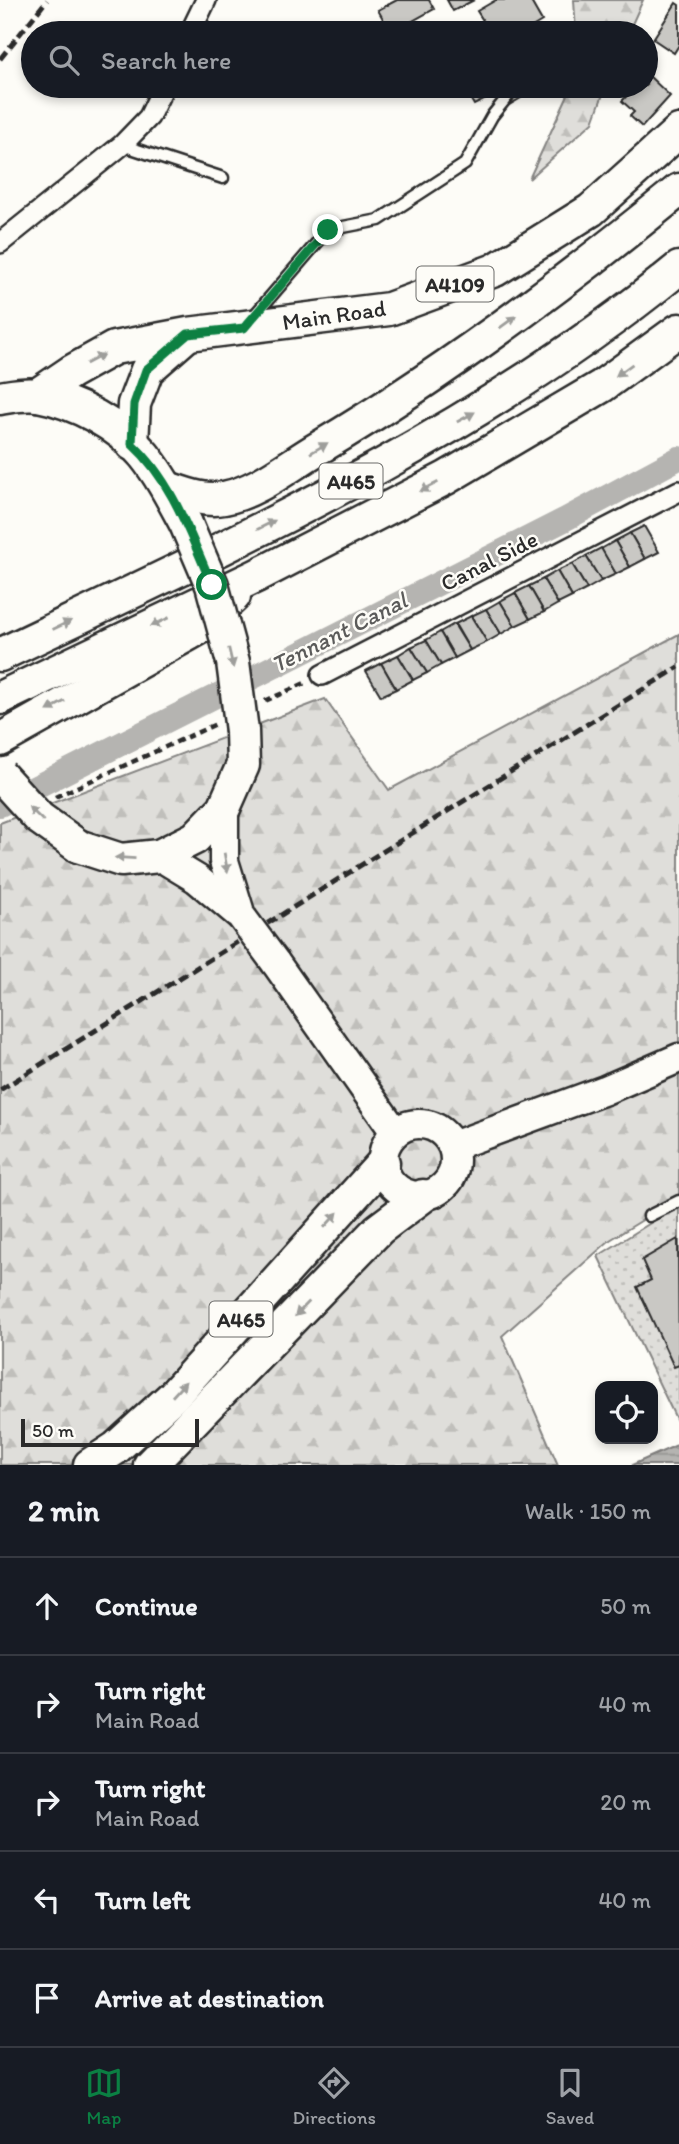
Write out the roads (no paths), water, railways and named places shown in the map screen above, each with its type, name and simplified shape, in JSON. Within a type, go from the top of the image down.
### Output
[{"type":"main road","name":"Main Road","points":[[37,395],[114,348],[188,334],[388,309],[495,270],[591,210],[679,131]]},
{"type":"main road","name":"A465","points":[[167,488],[196,497],[221,499],[243,493],[346,431],[484,340],[591,261],[679,190]]},
{"type":"main road","name":"A465","points":[[0,655],[344,485],[477,411],[626,312],[679,268]]},
{"type":"main road","name":"A465","points":[[0,698],[256,576],[446,478],[602,386],[679,330]]},
{"type":"main road","points":[[132,444],[134,404],[146,370],[188,334]]},
{"type":"main road","points":[[0,398],[37,395],[72,405],[114,428],[143,454],[167,488],[212,585],[229,649],[232,726],[243,765],[224,808],[195,838],[159,856],[121,860],[78,846],[39,818],[0,775]]},
{"type":"main road","name":"A465","points":[[0,740],[201,627],[256,576]]},
{"type":"main road","points":[[224,808],[224,861],[241,916]]},
{"type":"main road","points":[[159,856],[197,879],[241,916],[395,1132]]},
{"type":"main road","points":[[453,1146],[606,1090],[679,1058]]},
{"type":"main road","points":[[428,1125],[447,1136],[453,1146],[454,1168],[443,1187],[423,1196],[401,1191],[386,1174],[384,1152],[395,1132],[405,1126],[428,1125]]},
{"type":"main road","name":"A465","points":[[90,1465],[116,1448],[173,1396],[383,1163]]},
{"type":"main road","name":"A465","points":[[150,1465],[379,1229],[423,1196]]},
{"type":"street","points":[[196,21],[206,0]]},
{"type":"street","points":[[0,243],[122,145],[149,117],[158,98]]},
{"type":"street","name":"Canal Side","points":[[322,675],[679,491]]},
{"type":"lane","points":[[244,328],[328,230],[379,220],[464,164],[492,116],[506,98]]},
{"type":"lane","points":[[122,145],[223,178]]},
{"type":"lane","points":[[649,1216],[679,1201]]},
{"type":"waterway","name":"Tennant Canal","points":[[0,805],[564,520],[679,458]]},
{"type":"railway","points":[[30,21],[47,0]]},
{"type":"railway","points":[[0,59],[21,33]]},
{"type":"railway","points":[[0,1090],[679,667]]}]
